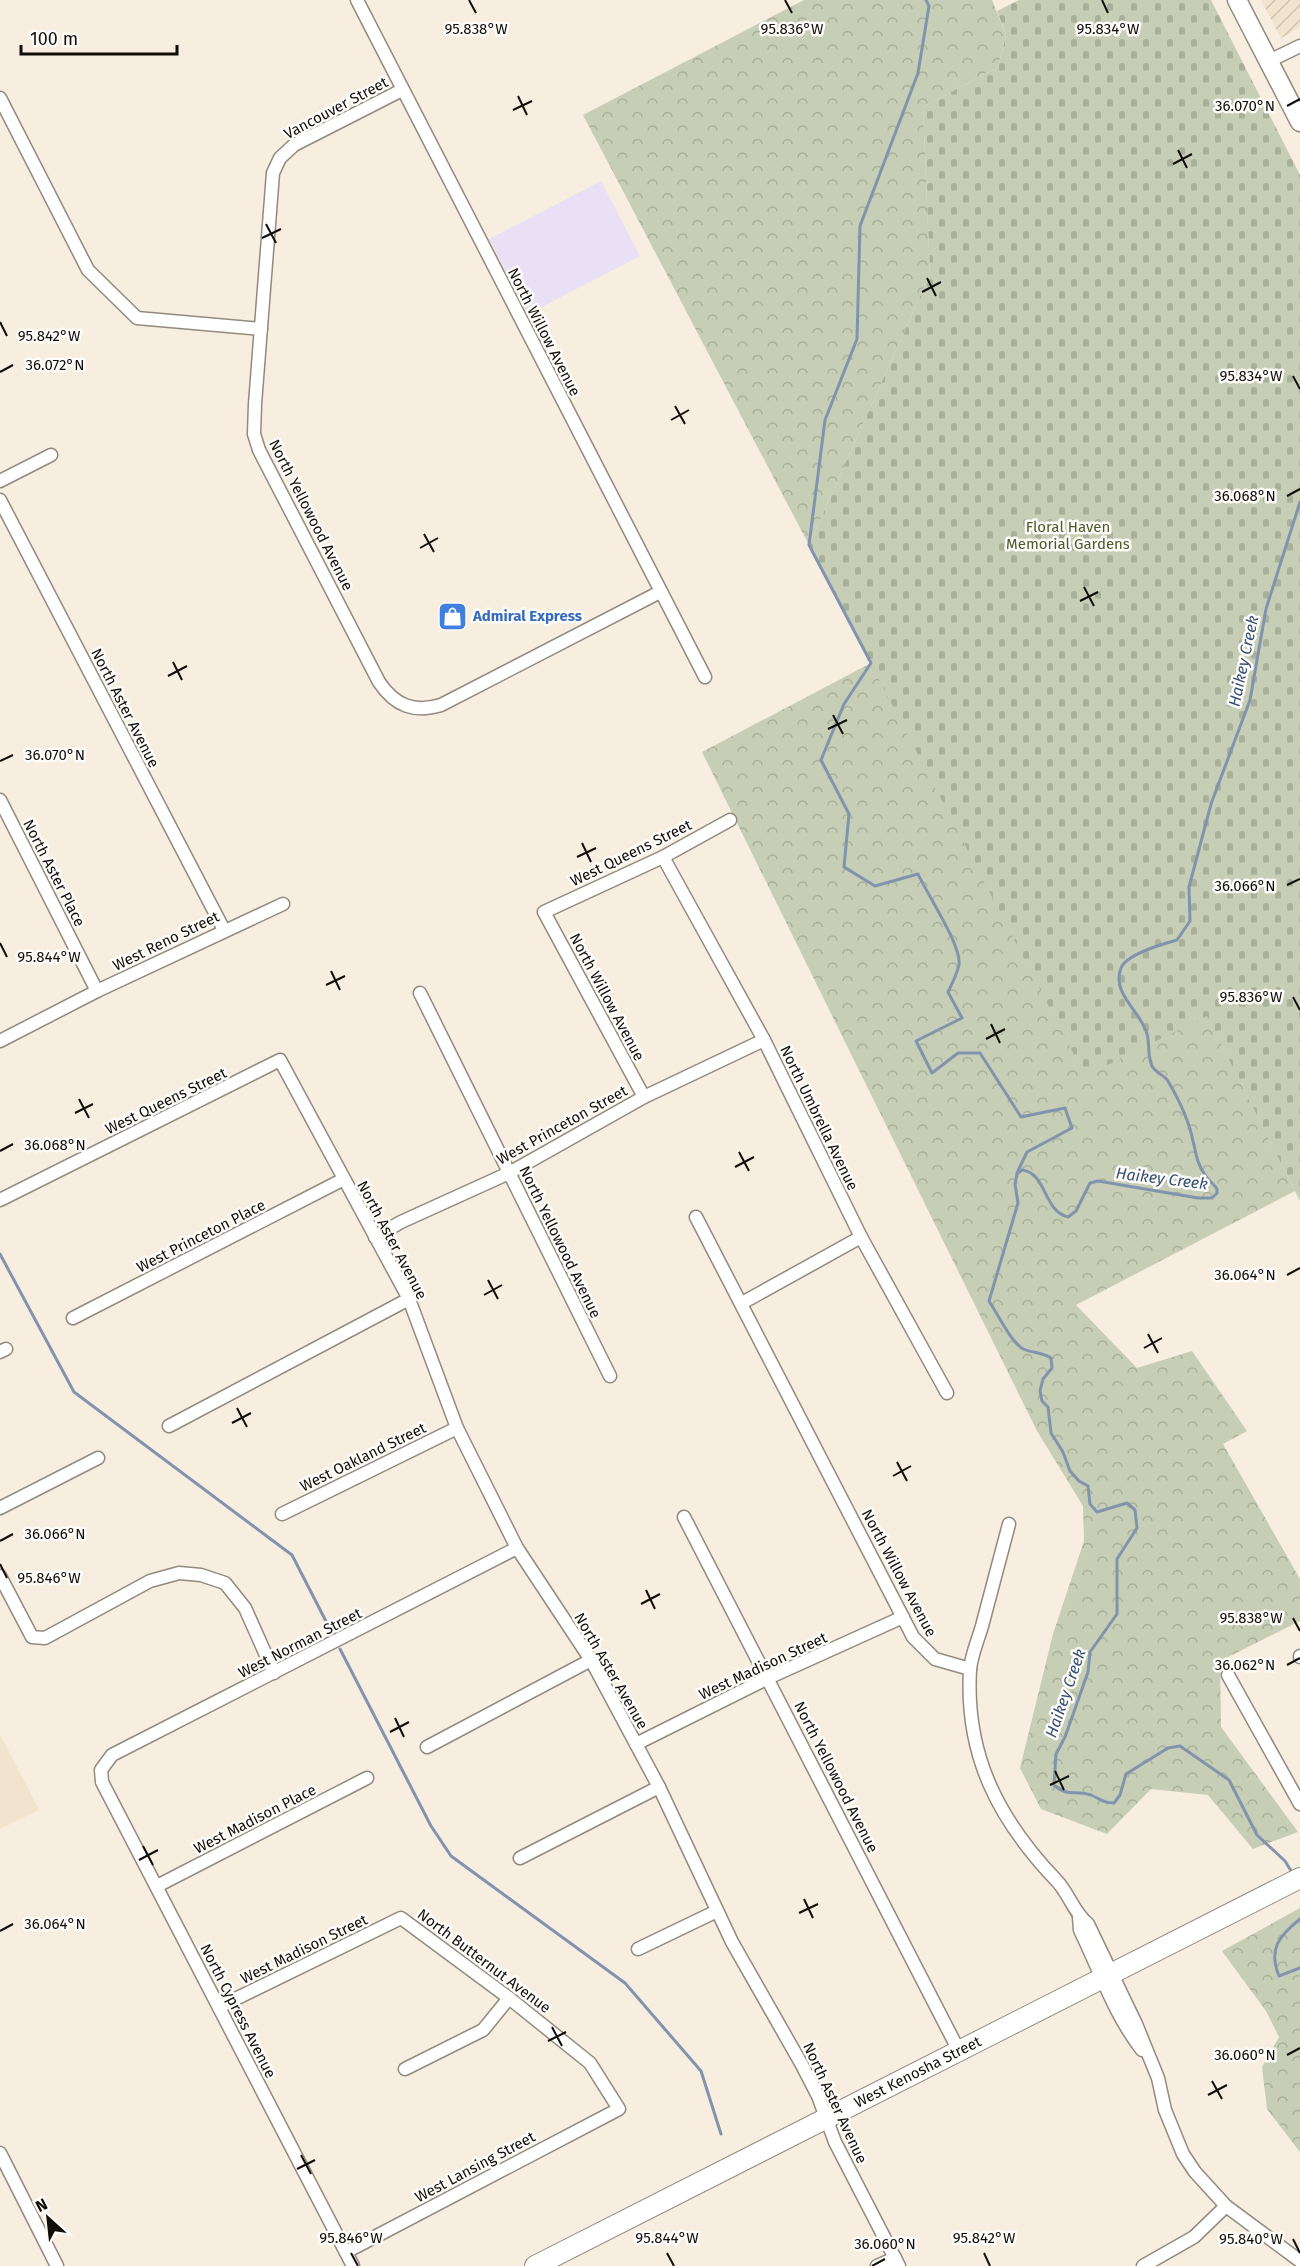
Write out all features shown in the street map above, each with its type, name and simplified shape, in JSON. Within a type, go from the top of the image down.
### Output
[{"type":"main road","name":"West Kenosha Street","points":[[535,2266],[1300,1878]]},
{"type":"street","points":[[1238,0],[1300,122]]},
{"type":"street","name":"North Willow Avenue","points":[[359,1],[402,90],[705,677]]},
{"type":"street","points":[[1269,61],[1300,46]]},
{"type":"street","name":"Vancouver Street","points":[[261,329],[270,186],[280,158],[294,145],[402,90]]},
{"type":"street","points":[[0,98],[88,270],[137,318],[261,329]]},
{"type":"street","name":"North Yellowood Avenue","points":[[261,329],[254,434],[259,450],[387,694],[405,707],[416,709],[441,705],[660,592]]},
{"type":"street","points":[[0,481],[51,455]]},
{"type":"street","name":"North Aster Avenue","points":[[0,500],[224,930]]},
{"type":"street","name":"North Aster Place","points":[[0,800],[97,991]]},
{"type":"street","name":"West Queens Street","points":[[544,912],[663,857],[730,820]]},
{"type":"street","name":"North Umbrella Avenue","points":[[663,857],[764,1040],[861,1237],[947,1393]]},
{"type":"street","name":"West Reno Street","points":[[0,1041],[97,991],[283,904]]},
{"type":"street","name":"North Willow Avenue","points":[[544,912],[644,1097]]},
{"type":"street","name":"North Yellowood Avenue","points":[[420,993],[610,1376]]},
{"type":"street","name":"West Princeton Street","points":[[375,1236],[509,1173],[644,1097],[764,1040]]},
{"type":"street","name":"North Aster Avenue","points":[[280,1060],[342,1180],[409,1299],[457,1428],[517,1548],[591,1660],[659,1787],[747,1970],[802,2064],[835,2142],[897,2262]]},
{"type":"street","name":"West Queens Street","points":[[0,1200],[280,1060]]},
{"type":"street","name":"West Princeton Place","points":[[73,1318],[342,1180]]},
{"type":"street","name":"North Willow Avenue","points":[[696,1217],[913,1637],[924,1651],[935,1659],[970,1669]]},
{"type":"street","points":[[742,1304],[861,1237]]},
{"type":"street","points":[[169,1426],[409,1299]]},
{"type":"street","name":"West Oakland Street","points":[[282,1514],[457,1428]]},
{"type":"street","points":[[0,1508],[98,1458]]},
{"type":"street","name":"North Yellowood Avenue","points":[[684,1517],[959,2051]]},
{"type":"street","points":[[1009,1524],[970,1669],[978,1751],[987,1781],[1002,1813],[1018,1838],[1061,1886],[1079,1917],[1088,1924],[1107,1976],[1158,2078],[1170,2125],[1183,2154],[1195,2172],[1226,2206],[1300,2261]]},
{"type":"street","name":"West Norman Street","points":[[101,1770],[112,1755],[517,1548]]},
{"type":"street","points":[[0,1576],[32,1637],[45,1638],[150,1581],[179,1572],[201,1575],[225,1583],[245,1608],[274,1673]]},
{"type":"street","name":"West Madison Street","points":[[636,1744],[768,1678],[903,1617]]},
{"type":"street","points":[[427,1747],[591,1660]]},
{"type":"street","points":[[1228,1675],[1300,1804]]},
{"type":"street","name":"North Cypress Avenue","points":[[101,1770],[102,1782],[353,2266]]},
{"type":"street","name":"West Madison Place","points":[[157,1886],[367,1778]]},
{"type":"street","points":[[520,1858],[659,1787]]},
{"type":"street","points":[[638,1949],[717,1911]]},
{"type":"street","name":"West Madison Street","points":[[219,2007],[401,1918]]},
{"type":"street","name":"North Butternut Avenue","points":[[401,1918],[509,1998],[590,2062],[619,2109]]},
{"type":"street","points":[[405,2069],[483,2030],[509,1998]]},
{"type":"street","name":"West Lansing Street","points":[[346,2252],[619,2109]]},
{"type":"street","points":[[0,2153],[57,2266]]},
{"type":"street","points":[[1143,2266],[1194,2237],[1226,2206]]},
{"type":"street","points":[[877,2266],[897,2262]]},
{"type":"shaded area","points":[[1261,0],[1300,0],[1300,28],[1281,38]]},
{"type":"shaded area","points":[[601,181],[640,256],[528,314],[489,239]]},
{"type":"shaded area","points":[[0,1734],[39,1810],[0,1829]]},
{"type":"green space","points":[[804,0],[992,0],[1006,35],[998,67],[923,107],[930,274],[809,545],[583,115]]},
{"type":"green space","name":"Floral Haven Memorial Gardens","points":[[1019,0],[1211,0],[1300,175],[1300,1201],[1207,1016],[1085,1076],[809,545],[930,274],[923,107],[998,67],[1006,35],[997,11]]},
{"type":"green space","points":[[871,663],[1085,1075],[1207,1015],[1295,1191],[1076,1305],[1137,1368],[1192,1351],[1247,1431],[1223,1444],[1300,1579],[1300,1621],[1220,1661],[1221,1727],[1298,1832],[1253,1849],[1208,1795],[1151,1789],[1107,1834],[1041,1809],[1020,1768],[1053,1634],[1084,1541],[1083,1506],[1037,1431],[702,752]]},
{"type":"green space","points":[[1300,1908],[1300,2152],[1267,2109],[1262,2067],[1279,2037],[1266,2011],[1222,1951]]},
{"type":"waterway","points":[[926,0],[929,6],[918,73],[860,226],[857,339],[825,420],[809,545],[871,663],[844,704],[821,760],[849,814],[844,867],[875,886],[918,874],[955,946],[959,965],[948,992],[962,1018],[916,1041],[932,1073],[958,1053],[980,1053],[1021,1117],[1065,1108],[1072,1128],[1027,1152],[1017,1173]]},
{"type":"waterway","name":"Haikey Creek","points":[[1293,1874],[1285,1861],[1257,1835],[1229,1780],[1180,1746],[1168,1748],[1126,1774],[1120,1795],[1114,1803],[1104,1802],[1085,1793],[1064,1791],[1054,1785],[1056,1754],[1065,1737],[1088,1672],[1090,1652],[1117,1614],[1117,1559],[1137,1528],[1135,1510],[1127,1503],[1097,1512],[1090,1504],[1088,1486],[1079,1481],[1070,1471],[1063,1452],[1051,1433],[1048,1407],[1042,1401],[1040,1391],[1043,1379],[1052,1368],[1051,1358],[1023,1349],[1018,1345],[989,1301],[1018,1203],[1015,1184],[1017,1174],[1022,1170],[1036,1178],[1054,1208],[1068,1217],[1076,1211],[1090,1183],[1098,1181],[1198,1198],[1212,1198],[1217,1193],[1217,1189],[1200,1167],[1189,1126],[1176,1095],[1166,1079],[1152,1066],[1147,1034],[1123,994],[1119,977],[1121,968],[1130,958],[1177,940],[1190,921],[1189,887],[1211,804],[1250,700],[1266,609],[1300,502]]},
{"type":"waterway","points":[[0,1254],[74,1392],[292,1555],[332,1633]]},
{"type":"waterway","points":[[340,1649],[431,1826],[451,1856],[625,1983],[701,2071],[721,2134]]},
{"type":"waterway","name":"Haikey Creek","points":[[1300,1919],[1281,1937],[1275,1951],[1279,1976],[1300,1968]]},
{"type":"place","name":"Admiral Express","points":[[452,616]]}]
